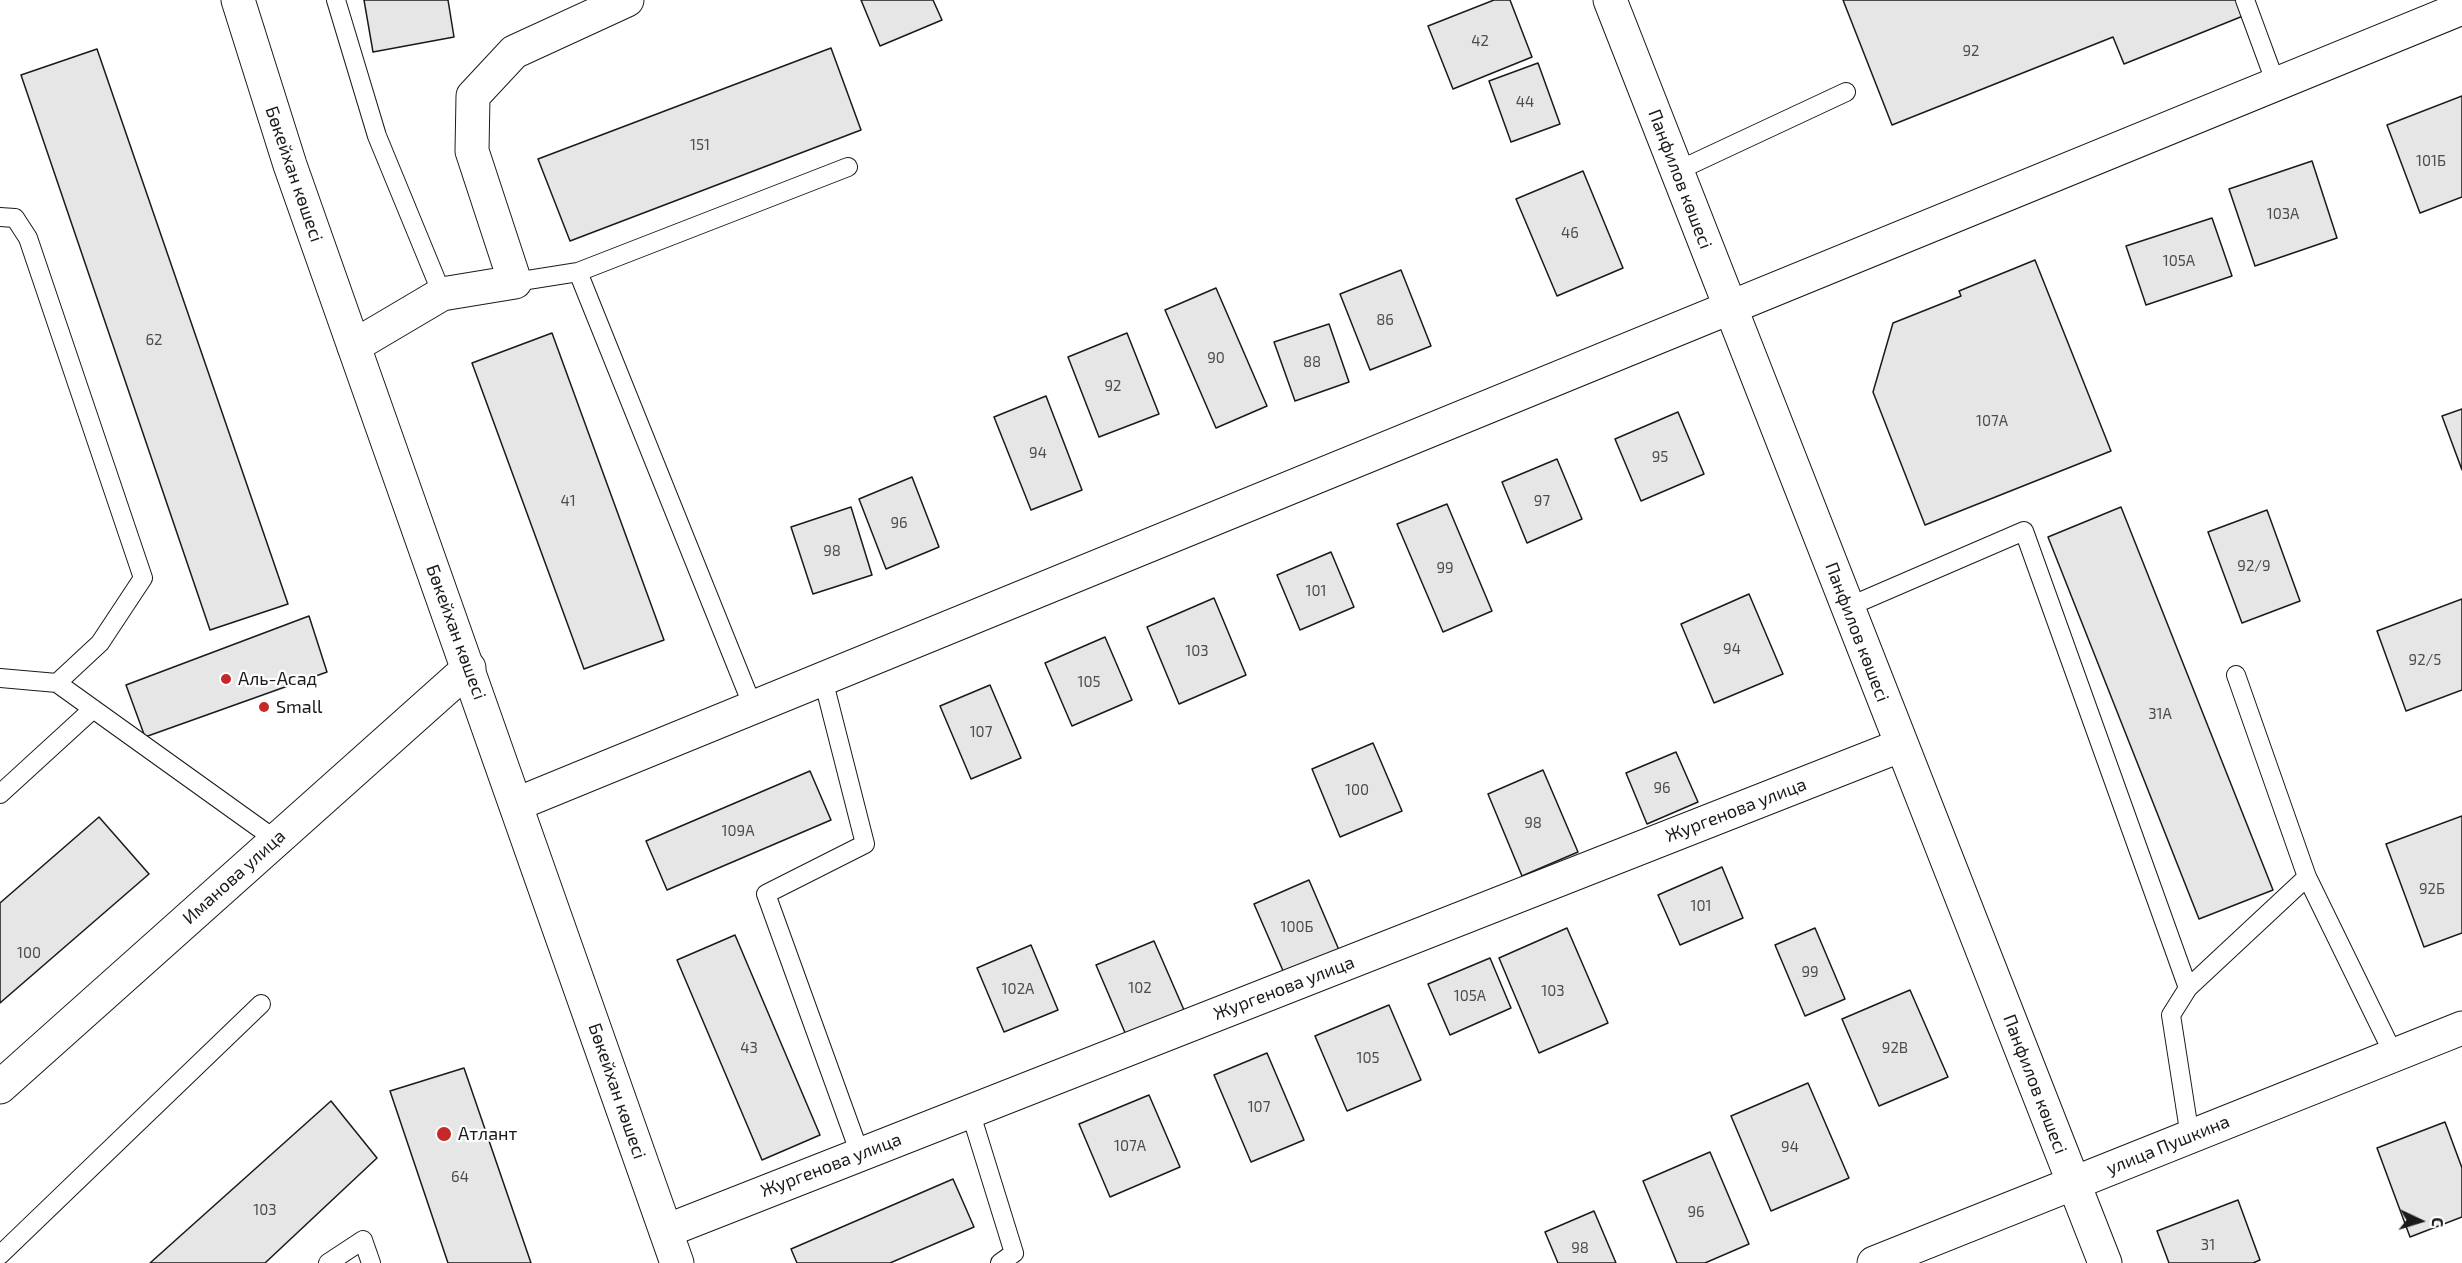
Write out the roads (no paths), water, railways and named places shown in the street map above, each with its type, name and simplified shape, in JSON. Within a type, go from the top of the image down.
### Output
[{"type":"street","name":"Бөкейхан көшесі","points":[[238,0],[290,165],[677,1263]]},
{"type":"street","points":[[354,346],[442,294],[515,282],[472,151],[473,96],[514,52],[627,0]]},
{"type":"street","name":"Панфилов көшесі","points":[[1610,0],[2105,1263]]},
{"type":"street","points":[[517,804],[2462,8]]},
{"type":"street","name":"Иманова улица","points":[[0,1087],[469,668]]},
{"type":"street","name":"Жургенова улица","points":[[666,1231],[1902,745]]},
{"type":"street","name":"улица Пушкина","points":[[1874,1263],[2462,1028]]},
{"type":"lane","points":[[336,0],[377,136],[442,294]]},
{"type":"lane","points":[[2246,0],[2276,84]]},
{"type":"lane","points":[[1677,171],[1846,92]]},
{"type":"lane","points":[[515,282],[578,272],[848,166]]},
{"type":"lane","points":[[0,217],[15,218],[28,237],[143,578],[100,643],[57,683]]},
{"type":"lane","points":[[578,272],[753,707]]},
{"type":"lane","points":[[1848,607],[2024,531],[2188,988]]},
{"type":"lane","points":[[2236,675],[2307,877],[2394,1055]]},
{"type":"lane","points":[[0,678],[57,683],[276,840]]},
{"type":"lane","points":[[823,679],[865,844],[766,894],[860,1154]]},
{"type":"lane","points":[[0,794],[93,709]]},
{"type":"lane","points":[[2190,1137],[2171,1015],[2188,988],[2307,877]]},
{"type":"lane","points":[[0,1256],[261,1005]]},
{"type":"lane","points":[[970,1111],[1014,1252],[1000,1263]]},
{"type":"lane","points":[[328,1263],[363,1240],[370,1263]]},
{"type":"place","name":"Аль-Асад","points":[[226,679]]},
{"type":"place","name":"Small","points":[[264,707]]},
{"type":"place","name":"Атлант","points":[[444,1134]]}]
